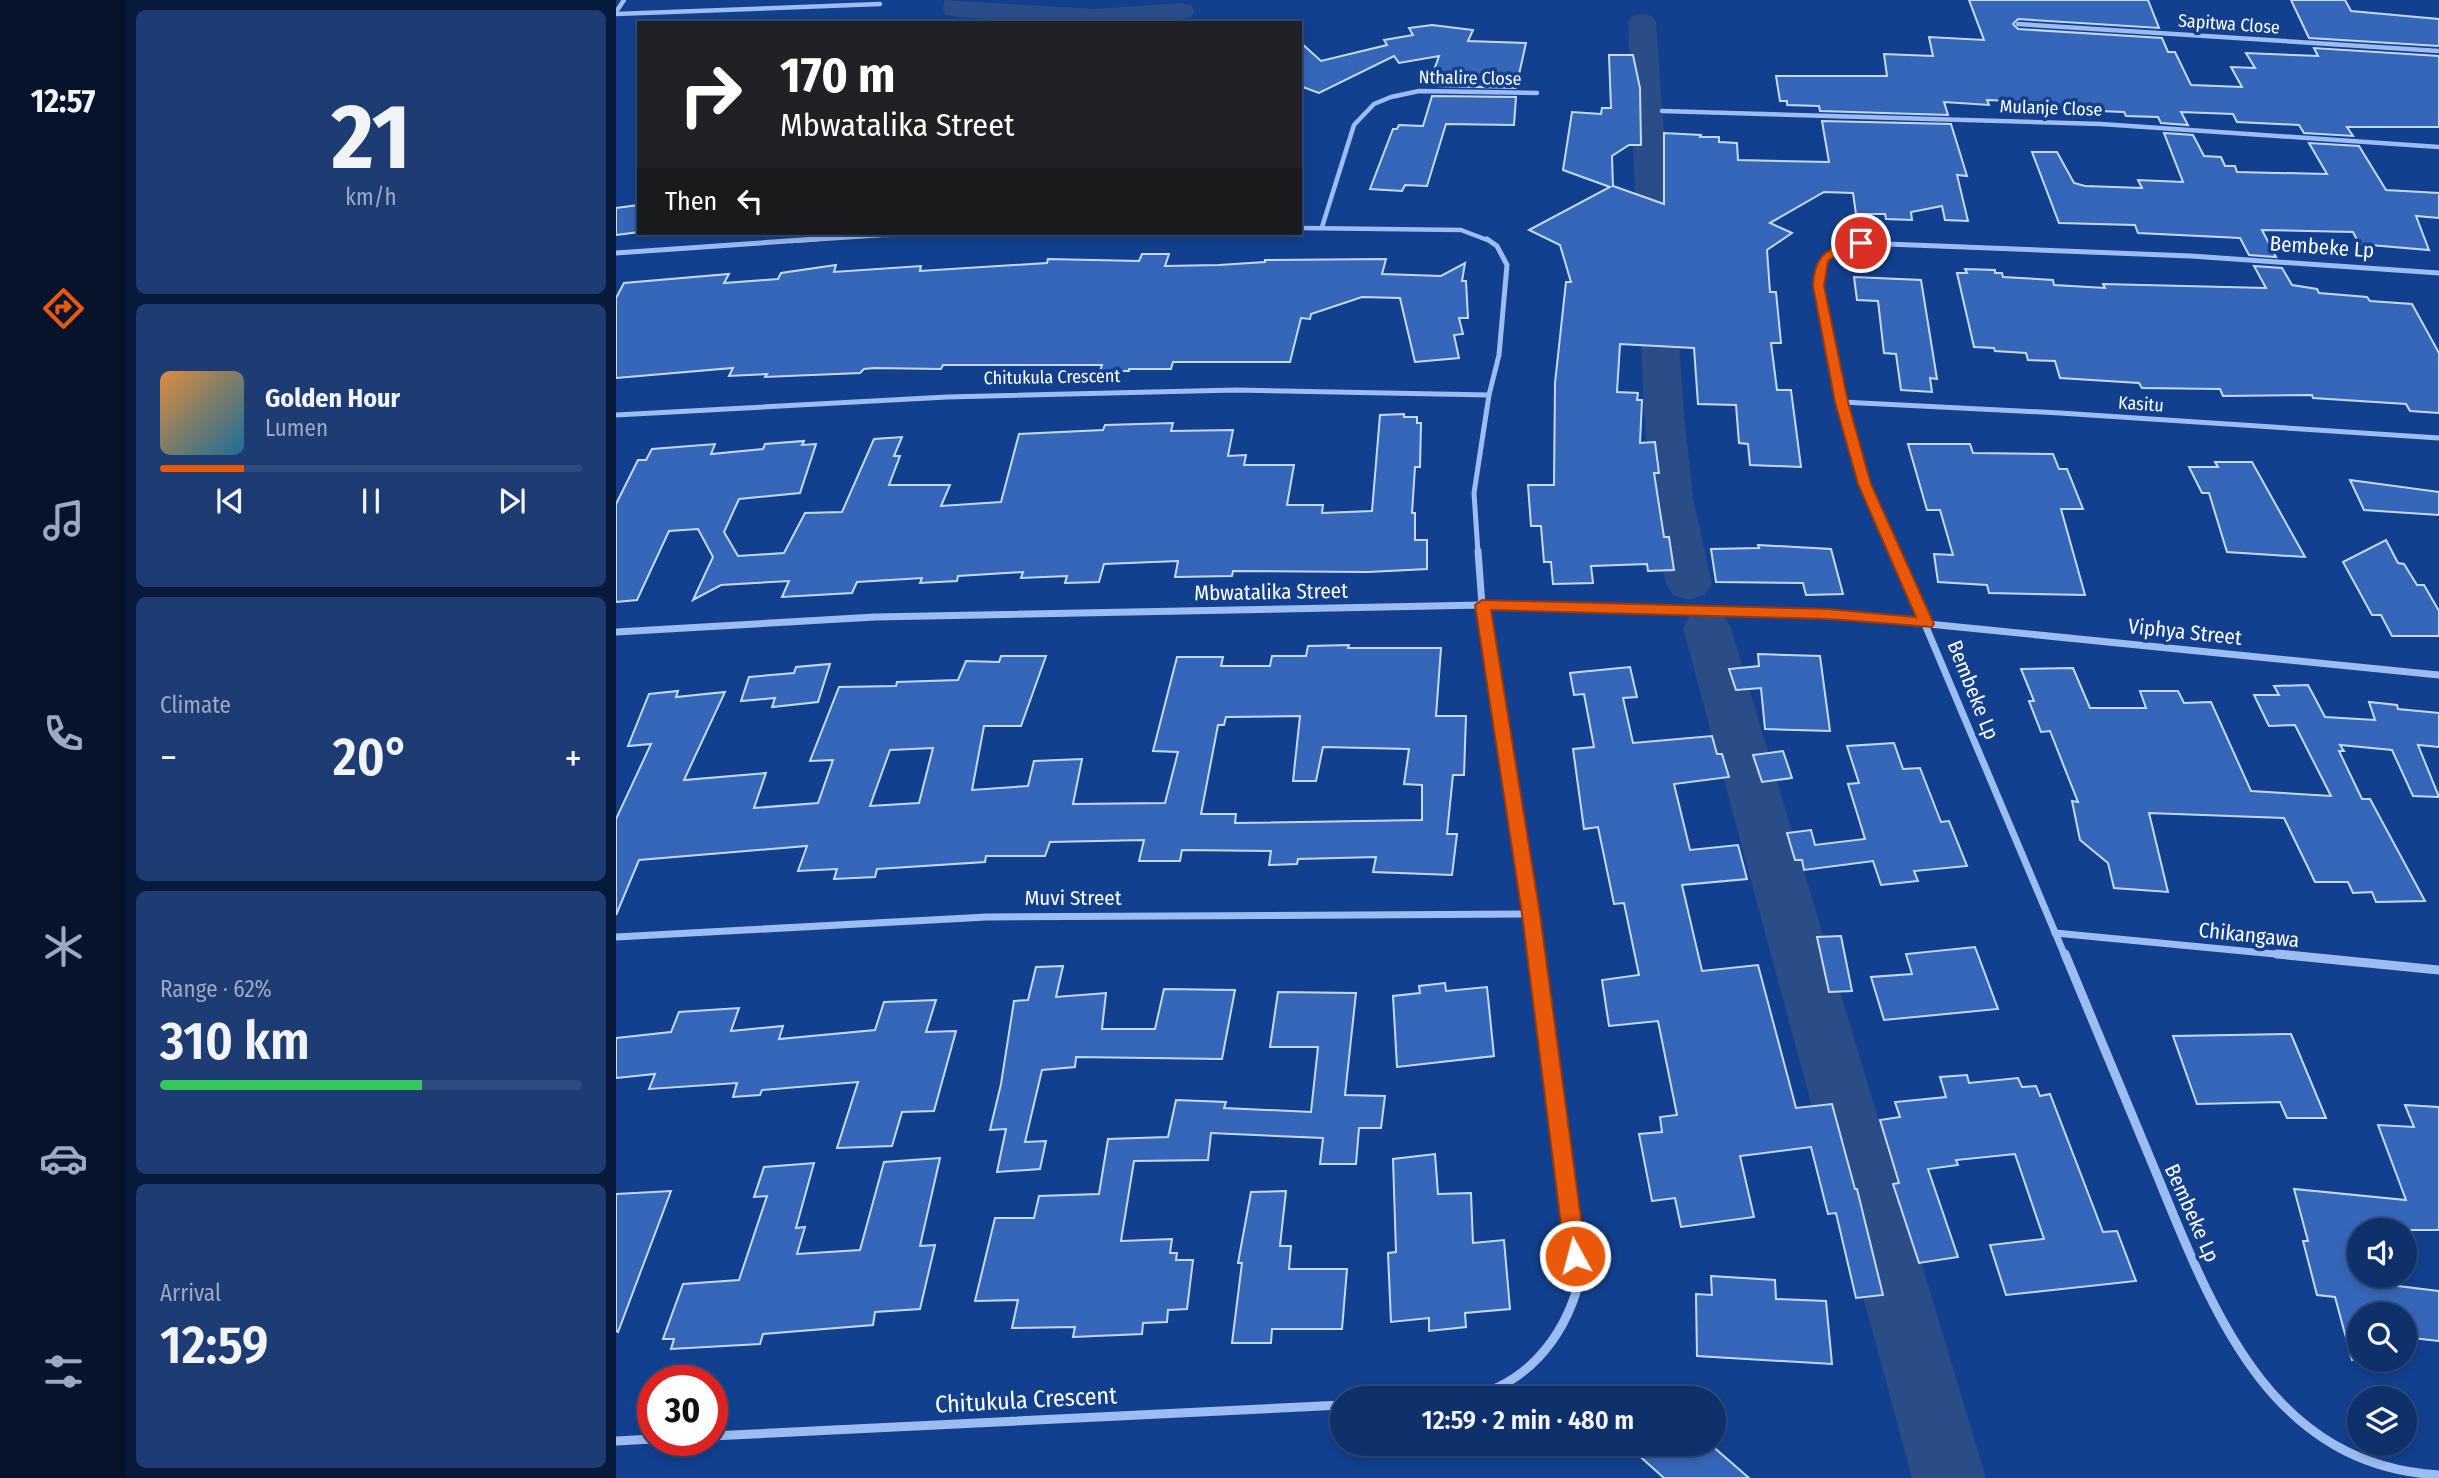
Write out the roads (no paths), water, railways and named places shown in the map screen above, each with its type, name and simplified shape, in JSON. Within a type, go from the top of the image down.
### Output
[{"type":"street","points":[[616,13],[624,0]]},
{"type":"street","points":[[616,13],[880,4]]},
{"type":"street","name":"Sapitwa Close","points":[[2018,24],[2439,51]]},
{"type":"street","name":"Nthalire Close","points":[[1322,227],[1354,125],[1361,114],[1373,104],[1401,93],[1419,91],[1537,93]]},
{"type":"street","name":"Mulanje Close","points":[[1662,111],[2101,124],[2439,147]]},
{"type":"street","points":[[1302,228],[1461,230],[1482,236],[1497,246],[1507,265],[1499,355],[1489,395],[1475,493],[1482,605],[1531,914],[1579,1282],[1571,1312],[1556,1338],[1533,1363],[1499,1386]]},
{"type":"street","points":[[616,253],[883,235]]},
{"type":"street","name":"Bembeke Lp","points":[[2439,273],[2191,256],[1853,244],[1832,252],[1824,259],[1819,271],[1818,286],[1842,402],[1864,484],[1927,624],[2185,1243],[2232,1342],[2255,1375],[2296,1417],[2329,1443],[2354,1457],[2394,1470],[2439,1475]]},
{"type":"street","name":"Chitukula Crescent","points":[[616,415],[947,397],[1236,390],[1489,395]]},
{"type":"street","name":"Kasitu","points":[[1842,402],[2060,413],[2439,438]]},
{"type":"street","name":"Mbwatalika Street","points":[[616,632],[875,617],[1482,605],[1828,614],[1927,624]]},
{"type":"street","name":"Viphya Street","points":[[1927,624],[2439,675]]},
{"type":"street","name":"Muvi Street","points":[[616,936],[987,916],[1531,914]]},
{"type":"street","name":"Chikangawa","points":[[2055,933],[2439,970]]},
{"type":"street","name":"Chitukula Crescent","points":[[728,1435],[1330,1406]]},
{"type":"street","points":[[616,1441],[637,1440]]},
{"type":"waterway","points":[[957,0],[956,9],[1095,17],[1181,11]]},
{"type":"waterway","points":[[1642,22],[1664,413],[1672,498],[1689,584]]},
{"type":"waterway","points":[[1707,628],[1949,1478]]}]
